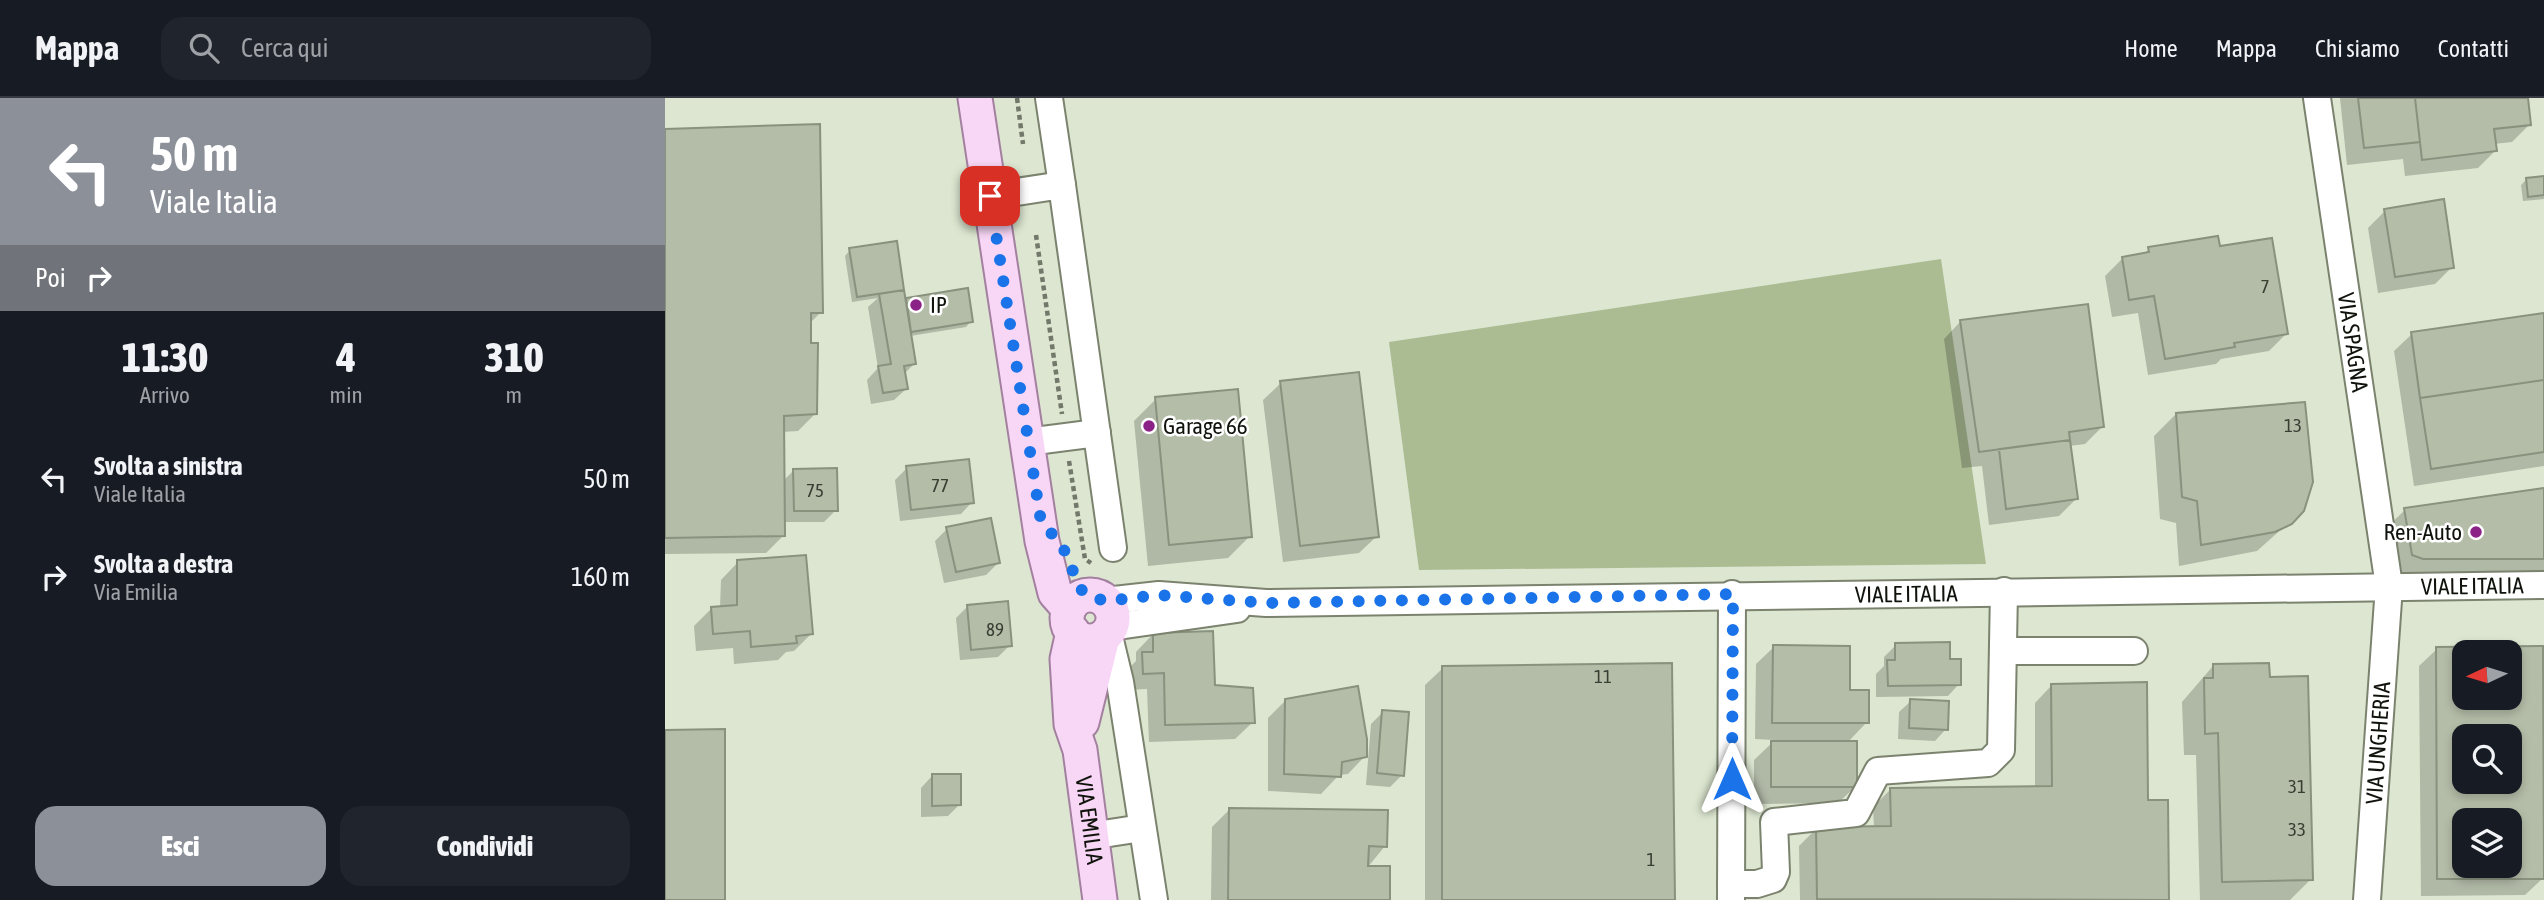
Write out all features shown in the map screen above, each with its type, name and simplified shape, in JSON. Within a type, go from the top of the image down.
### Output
[{"type":"main road","points":[[975,98],[1042,541],[1055,593],[1093,619]]},
{"type":"main road","name":"VIA EMILIA","points":[[1093,619],[1067,659],[1071,724],[1077,740],[1100,900]]},
{"type":"street","points":[[1049,98],[1113,548]]},
{"type":"street","name":"VIA SPAGNA","points":[[2316,98],[2389,586]]},
{"type":"street","points":[[990,196],[1062,185]]},
{"type":"street","points":[[1027,442],[1097,433]]},
{"type":"street","name":"VIALE ITALIA","points":[[1093,619],[1224,612],[1266,603],[1733,594],[2544,585]]},
{"type":"street","name":"VIA UNGHERIA","points":[[2367,900],[2389,586]]},
{"type":"street","points":[[1733,594],[1731,892],[1773,879],[1776,872],[1775,822],[1856,813],[1878,771],[1988,763],[2001,751],[2004,591]]},
{"type":"street","points":[[1093,619],[1120,682],[1154,900]]},
{"type":"street","points":[[2003,651],[2134,650]]},
{"type":"street","points":[[1090,836],[1142,828]]},
{"type":"path","points":[[1017,98],[1023,144]]},
{"type":"path","points":[[1036,235],[1062,419]]},
{"type":"green space","points":[[1941,259],[1986,564],[1419,570],[1389,342]]},
{"type":"building","points":[[2358,98],[2415,98],[2420,142],[2364,148]]},
{"type":"building","points":[[2415,98],[2528,98],[2531,125],[2494,129],[2497,151],[2422,160]]},
{"type":"building","points":[[820,124],[823,313],[811,313],[811,343],[818,343],[817,414],[784,416],[785,536],[665,538],[665,129]]},
{"type":"building","points":[[2544,176],[2544,195],[2528,197],[2526,178]]},
{"type":"building","points":[[2444,199],[2454,268],[2395,277],[2384,209]]},
{"type":"building","points":[[2218,236],[2220,246],[2272,238],[2288,334],[2234,343],[2235,347],[2165,359],[2154,296],[2129,300],[2122,257],[2149,252],[2148,247]]},
{"type":"building","points":[[897,241],[904,290],[857,297],[849,248]]},
{"type":"building","points":[[968,288],[973,322],[911,332],[906,298]]},
{"type":"building","points":[[904,290],[916,364],[904,366],[908,389],[883,393],[878,366],[891,364],[879,294]]},
{"type":"building","points":[[2088,304],[2104,427],[2069,432],[2070,440],[1979,452],[1960,320]]},
{"type":"building","points":[[2544,313],[2544,380],[2420,398],[2411,332]]},
{"type":"building","points":[[1359,372],[1379,537],[1300,546],[1280,381]]},
{"type":"building","points":[[2544,380],[2544,452],[2431,469],[2420,398]]},
{"type":"building","points":[[1238,389],[1252,537],[1169,545],[1155,397]]},
{"type":"building","points":[[2305,402],[2313,482],[2304,511],[2292,524],[2275,532],[2201,545],[2197,501],[2182,497],[2176,413]]},
{"type":"building","points":[[2070,440],[2078,499],[2006,509],[1999,449]]},
{"type":"building","points":[[969,459],[974,503],[911,510],[906,466]]},
{"type":"building","points":[[837,468],[838,511],[794,511],[793,469]]},
{"type":"building","name":"Ren-Auto","points":[[2544,488],[2544,559],[2423,559],[2412,555],[2404,508]]},
{"type":"building","points":[[991,518],[1000,563],[956,572],[946,527]]},
{"type":"building","points":[[806,555],[813,634],[796,636],[797,643],[751,647],[750,631],[713,634],[711,607],[737,605],[737,560]]},
{"type":"building","points":[[1008,601],[1012,646],[971,650],[967,605]]},
{"type":"building","points":[[1213,631],[1215,685],[1253,688],[1255,723],[1165,725],[1164,673],[1143,674],[1142,652],[1153,652],[1153,633]]},
{"type":"building","points":[[1950,642],[1950,659],[1961,659],[1961,685],[1888,686],[1887,660],[1895,660],[1895,643]]},
{"type":"building","points":[[1773,645],[1850,646],[1850,690],[1869,690],[1869,723],[1772,723]]},
{"type":"building","points":[[2522,646],[2543,646],[2544,879],[2437,879],[2436,647],[2452,647],[2452,710],[2522,710]]},
{"type":"building","points":[[1672,663],[1675,900],[1442,900],[1442,666]]},
{"type":"building","points":[[2269,663],[2270,677],[2308,676],[2313,880],[2222,882],[2218,733],[2205,734],[2204,678],[2213,678],[2213,664]]},
{"type":"building","points":[[2147,682],[2148,800],[2168,800],[2169,900],[1817,899],[1816,827],[1891,826],[1890,788],[2052,786],[2051,684]]},
{"type":"building","points":[[1358,686],[1367,739],[1367,757],[1342,762],[1341,777],[1284,774],[1285,699]]},
{"type":"building","points":[[1910,699],[1949,701],[1948,730],[1909,728]]},
{"type":"building","points":[[1382,710],[1409,712],[1404,776],[1377,773]]},
{"type":"building","points":[[725,729],[725,900],[665,900],[665,730]]},
{"type":"building","points":[[1771,741],[1857,741],[1857,787],[1771,787]]},
{"type":"building","points":[[932,774],[961,774],[961,805],[932,806]]},
{"type":"building","points":[[1229,808],[1388,810],[1387,847],[1369,846],[1368,866],[1390,866],[1390,900],[1228,900]]},
{"type":"place","name":"IP","points":[[916,305]]},
{"type":"place","name":"Garage 66","points":[[1149,426]]},
{"type":"place","name":"Ren-Auto","points":[[2476,532]]},
{"type":"route","points":[[990,196],[1041,522],[1062,545],[1075,578],[1086,595],[1097,596],[1105,601],[1159,595],[1266,603],[1733,594],[1732,779]]}]
